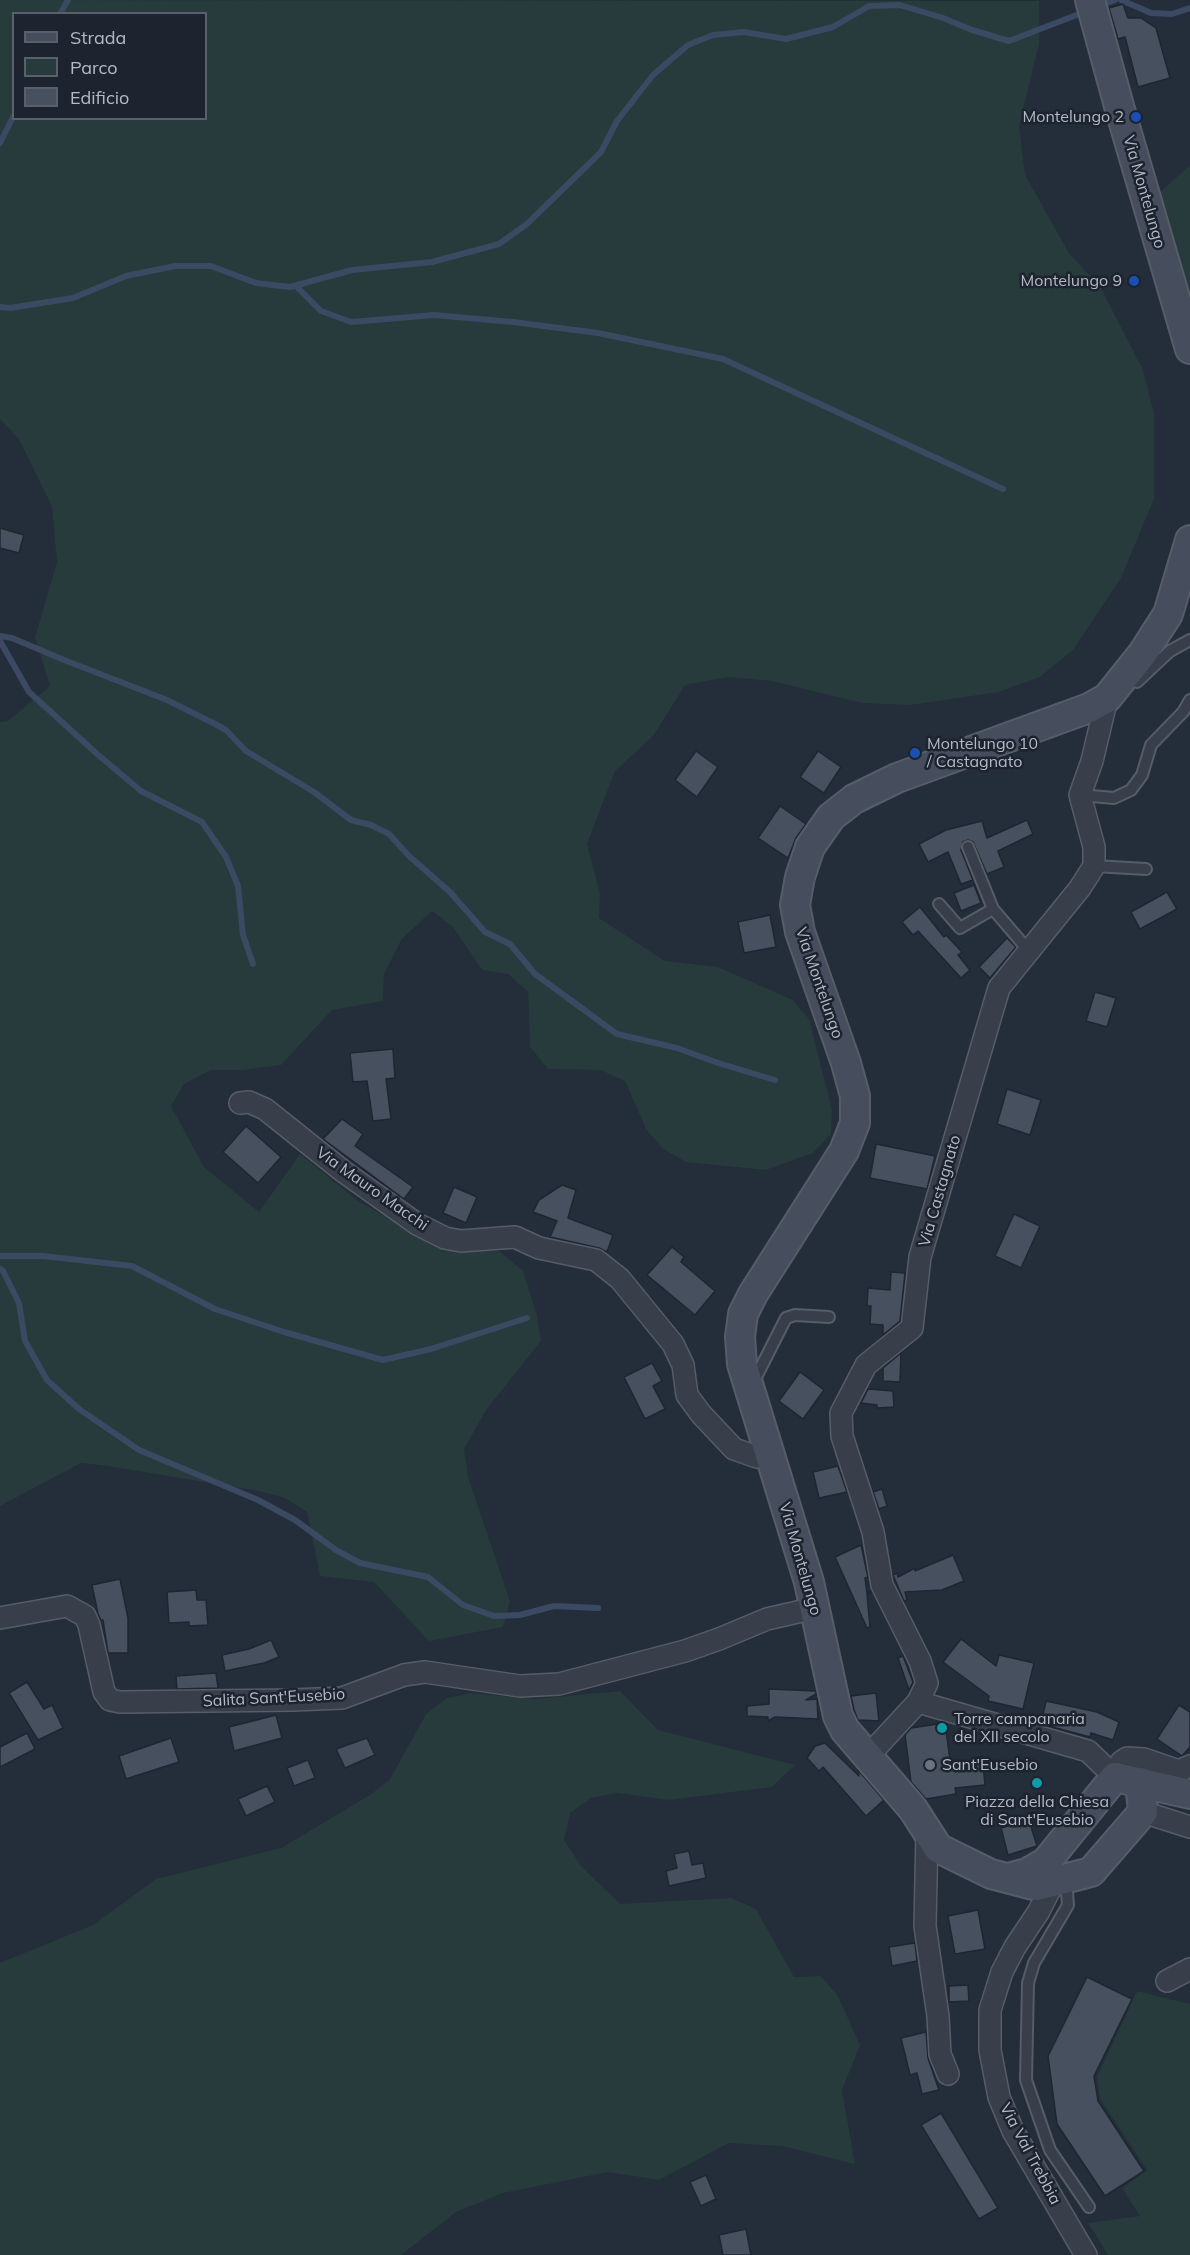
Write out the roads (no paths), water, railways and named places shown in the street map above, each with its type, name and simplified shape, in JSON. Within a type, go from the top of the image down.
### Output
[{"type":"street","name":"Via Montelungo","points":[[1090,0],[1190,349]]},
{"type":"street","name":"Via Montelungo","points":[[868,1756],[845,1730],[838,1716],[809,1582],[742,1364],[740,1337],[743,1314],[764,1276],[844,1151],[855,1123],[855,1096],[846,1064],[798,923],[795,905],[800,877],[810,847],[831,817],[863,795],[897,778],[1089,708],[1107,698],[1143,653],[1168,614],[1190,540]]},
{"type":"street","points":[[1094,866],[1094,847],[1080,795],[1092,761],[1107,698]]},
{"type":"street","name":"Via Castagnato","points":[[922,1693],[920,1660],[882,1585],[873,1532],[842,1436],[841,1413],[866,1365],[912,1328],[920,1257],[999,988],[1080,888],[1094,866]]},
{"type":"street","name":"Via Mauro Macchi","points":[[240,1103],[249,1102],[265,1109],[344,1172],[417,1224],[445,1238],[461,1241],[515,1237],[539,1248],[596,1260],[620,1279],[673,1344],[683,1365],[687,1395],[701,1414],[734,1449],[758,1457],[770,1456]]},
{"type":"street","name":"Salita Sant'Eusebio","points":[[0,1617],[67,1606],[85,1616],[104,1692],[110,1700],[120,1702],[293,1701],[342,1698],[404,1675],[425,1672],[520,1686],[559,1684],[685,1651],[767,1619],[815,1608]]},
{"type":"street","points":[[1143,1812],[1091,1872],[1037,1886],[976,1868],[938,1848],[913,1809],[868,1756],[922,1693],[950,1712],[1088,1751],[1135,1781],[1190,1794]]},
{"type":"street","points":[[1143,1812],[1135,1781],[1121,1762],[1127,1758],[1144,1759],[1179,1771],[1190,1766]]},
{"type":"street","points":[[1008,1878],[1046,1862],[1135,1781]]},
{"type":"street","points":[[1143,1812],[1190,1827]]},
{"type":"street","points":[[927,1831],[925,1926],[938,2016],[940,2054],[948,2074]]},
{"type":"street","points":[[1053,1883],[1061,1846]]},
{"type":"street","name":"Via Val Trebbia","points":[[1053,1883],[1002,1972],[990,2010],[990,2050],[999,2097],[1013,2131],[1086,2255]]},
{"type":"street","points":[[1167,1981],[1190,1969]]},
{"type":"lane","name":"Via Montelungo","points":[[1107,698],[1128,692],[1170,651],[1190,640]]},
{"type":"lane","points":[[1080,795],[1114,798],[1131,790],[1142,775],[1151,746],[1183,712],[1190,700]]},
{"type":"lane","points":[[968,847],[993,909],[1029,951]]},
{"type":"lane","points":[[1094,866],[1146,869]]},
{"type":"lane","points":[[939,904],[960,928],[993,909]]},
{"type":"lane","points":[[750,1389],[786,1318],[795,1315],[829,1317]]},
{"type":"lane","points":[[1053,1883],[1067,1892],[1068,1905],[1034,1963],[1028,1983],[1026,2080],[1050,2150],[1089,2207]]},
{"type":"waterway","points":[[61,12],[68,0]]},
{"type":"waterway","points":[[1099,6],[1115,0]]},
{"type":"waterway","points":[[1121,0],[1151,13],[1172,14],[1190,8]]},
{"type":"waterway","points":[[0,307],[10,308],[73,298],[126,276],[175,266],[211,266],[256,283],[290,287],[352,270],[432,262],[499,244],[527,224],[601,152],[617,121],[653,75],[688,45],[713,35],[744,32],[786,39],[833,27],[869,6],[900,5],[1009,41],[1087,11]]},
{"type":"waterway","points":[[0,143],[12,119]]},
{"type":"waterway","points":[[296,286],[321,311],[351,322],[434,315],[513,322],[598,333],[723,359],[1003,489]]},
{"type":"waterway","points":[[0,636],[12,638],[167,700],[211,722],[226,730],[246,751],[314,792],[351,820],[371,825],[389,834],[409,856],[450,892],[485,932],[510,944],[535,974],[617,1034],[677,1048],[775,1080]]},
{"type":"waterway","points":[[0,641],[29,692],[96,753],[141,791],[202,822],[226,857],[238,886],[243,935],[253,964]]},
{"type":"waterway","points":[[0,1256],[43,1256],[132,1266],[215,1309],[284,1332],[383,1360],[431,1349],[527,1318]]},
{"type":"waterway","points":[[0,1269],[19,1303],[25,1341],[47,1380],[79,1409],[139,1450],[258,1500],[295,1520],[336,1550],[360,1563],[428,1577],[463,1605],[494,1616],[520,1615],[554,1606],[598,1608]]},
{"type":"place","name":"Montelungo 2","points":[[1136,117]]},
{"type":"place","name":"Montelungo 9","points":[[1134,281]]},
{"type":"place","name":"Montelungo 10 / Castagnato","points":[[915,753]]},
{"type":"place","name":"Torre campanaria del XII secolo","points":[[942,1728]]},
{"type":"place","name":"Sant'Eusebio","points":[[930,1765]]},
{"type":"place","name":"Piazza della Chiesa di Sant'Eusebio","points":[[1037,1783]]}]
